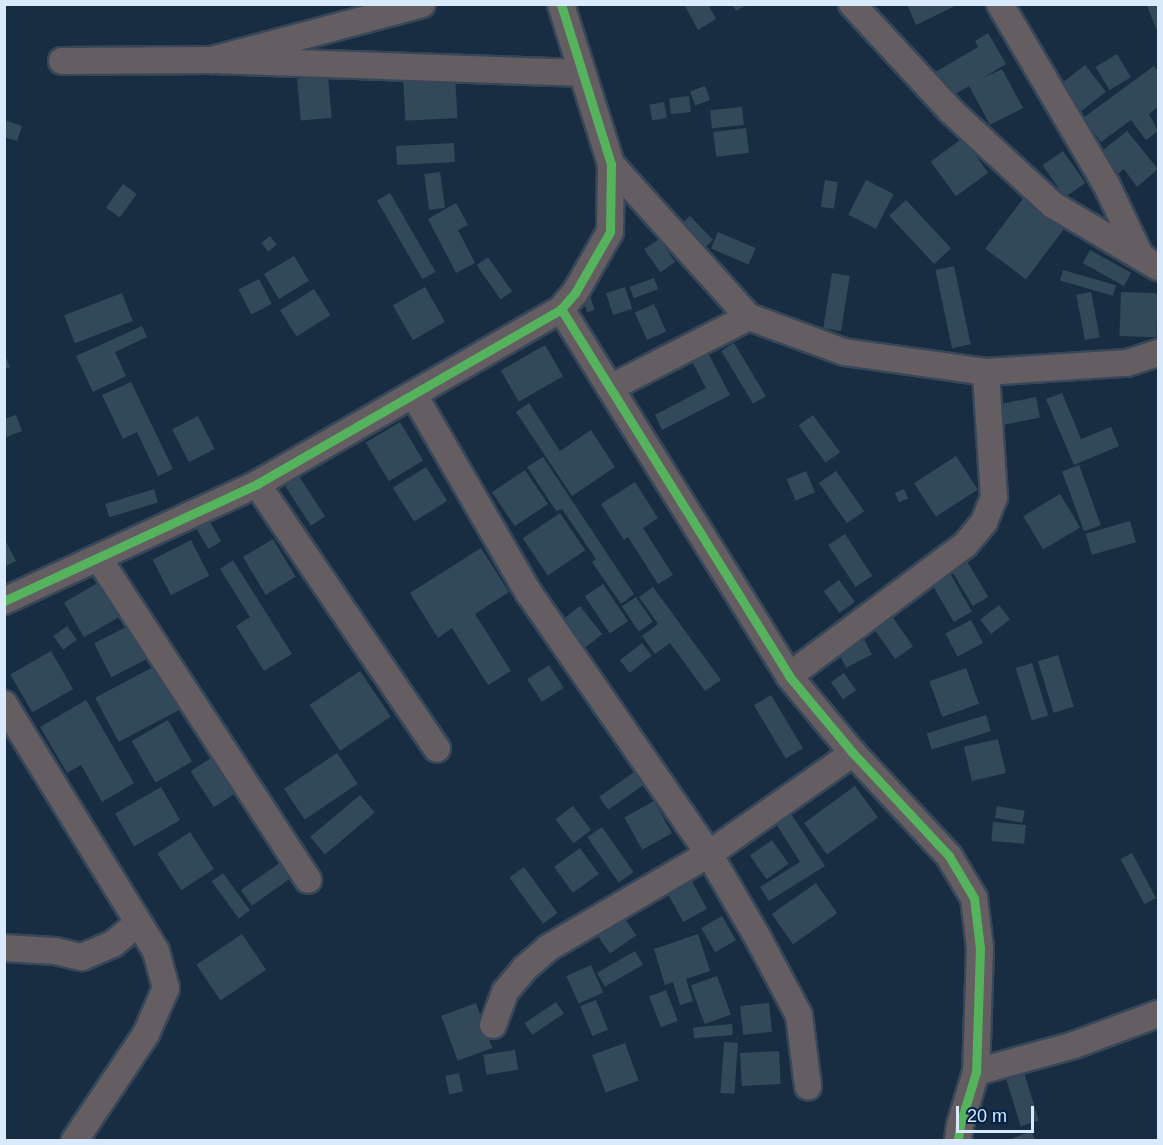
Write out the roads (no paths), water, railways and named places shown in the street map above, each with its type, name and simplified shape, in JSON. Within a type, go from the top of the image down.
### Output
[{"type":"street","points":[[212,60],[422,4]]},
{"type":"street","points":[[4,601],[257,484],[561,309],[574,293],[610,232],[611,164],[561,4]]},
{"type":"street","points":[[852,4],[951,111],[1053,205],[1148,260]]},
{"type":"street","points":[[1000,4],[1148,260]]},
{"type":"street","points":[[62,61],[212,60],[582,73]]},
{"type":"street","points":[[611,164],[750,317],[844,352],[986,372],[1127,363],[1158,353]]},
{"type":"street","points":[[561,309],[789,675],[853,753],[949,856],[974,898],[980,948],[976,1072],[960,1125],[958,1140]]},
{"type":"street","points":[[610,388],[750,317]]},
{"type":"street","points":[[789,675],[965,545],[984,522],[994,496],[986,372]]},
{"type":"street","points":[[414,395],[528,593],[709,854],[799,1015],[808,1086]]},
{"type":"street","points":[[257,484],[437,749]]},
{"type":"street","points":[[99,559],[308,880]]},
{"type":"street","points":[[4,704],[156,951],[166,988],[146,1034],[75,1140]]},
{"type":"street","points":[[493,1025],[505,992],[524,969],[548,948],[709,854],[853,753]]},
{"type":"street","points":[[4,948],[55,951],[82,957],[113,944],[138,923]]},
{"type":"street","points":[[976,1072],[1074,1045],[1158,1014]]}]
